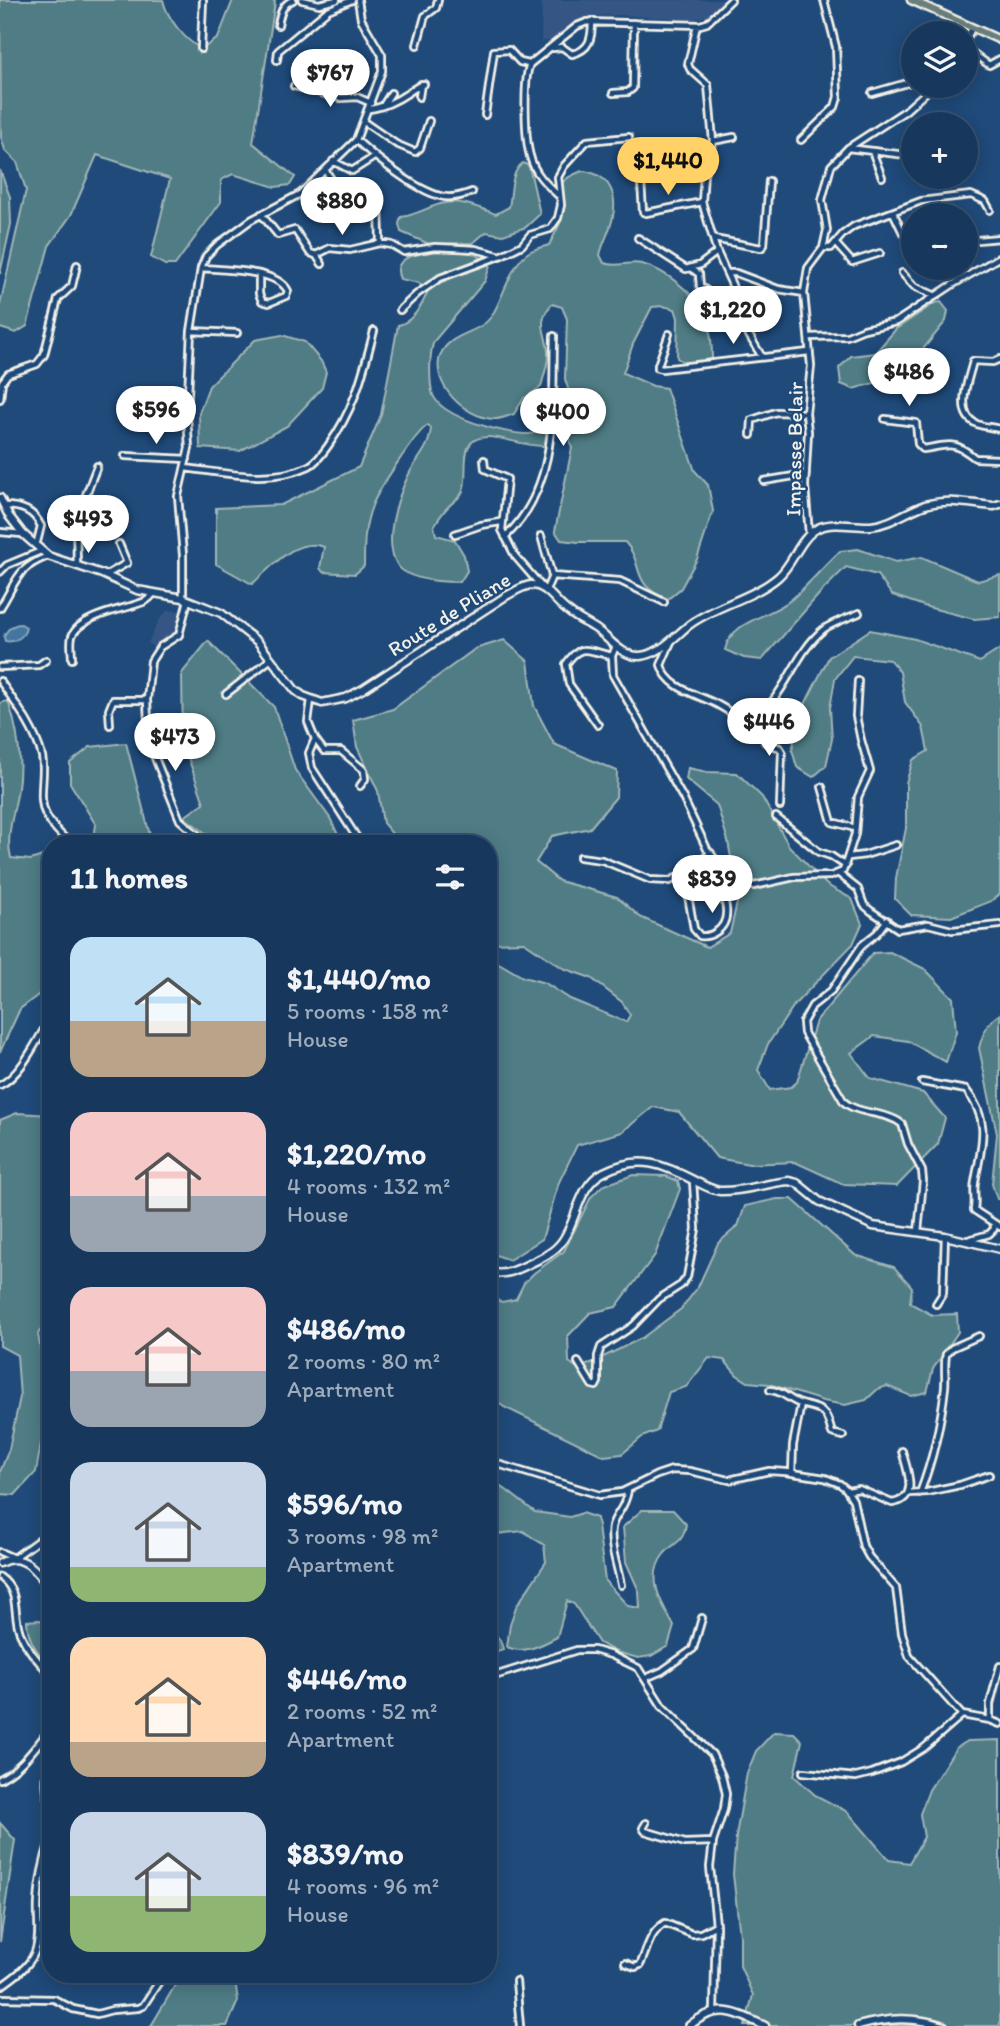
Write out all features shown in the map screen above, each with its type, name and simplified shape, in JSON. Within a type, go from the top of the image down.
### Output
[{"type":"main road","points":[[912,0],[959,21]]},
{"type":"main road","points":[[978,29],[1000,40]]},
{"type":"street","points":[[201,49],[203,0]]},
{"type":"street","points":[[278,25],[282,9],[293,0]]},
{"type":"street","points":[[302,0],[320,4],[337,0]]},
{"type":"street","points":[[198,835],[180,820],[149,743],[147,700],[154,656],[160,647],[179,635],[185,599],[178,494],[186,468],[189,445],[187,415],[191,331],[201,268],[206,256],[217,245],[261,214],[300,194],[356,140],[380,79],[382,55],[361,19],[355,0],[328,10],[278,51],[276,60]]},
{"type":"street","points":[[417,44],[425,16],[436,8],[438,0]]},
{"type":"street","points":[[485,115],[494,51],[509,50],[523,65],[530,64],[577,26],[592,21],[697,25],[707,23],[731,0]]},
{"type":"street","points":[[801,139],[835,107],[838,97],[836,47],[824,0]]},
{"type":"street","points":[[549,49],[562,47],[572,54],[579,52],[590,41],[592,21]]},
{"type":"street","points":[[613,93],[628,92],[633,88],[634,23]]},
{"type":"street","points":[[697,25],[688,64],[708,85],[713,141],[704,173],[702,202],[744,331],[762,357]]},
{"type":"street","points":[[978,57],[989,65],[1000,59]]},
{"type":"street","points":[[530,64],[526,102],[530,156],[545,183],[558,195]]},
{"type":"street","points":[[369,109],[384,105],[422,84],[419,97]]},
{"type":"street","points":[[872,93],[901,85]]},
{"type":"street","points":[[294,86],[340,98],[357,97],[371,103]]},
{"type":"street","points":[[384,105],[391,93]]},
{"type":"street","name":"Impasse Belair","points":[[809,535],[806,413],[811,366],[804,293],[808,268],[823,248],[827,226],[822,201],[833,162],[848,148],[905,111],[920,98]]},
{"type":"street","points":[[364,122],[396,144],[415,152],[420,148],[429,121]]},
{"type":"street","points":[[401,310],[417,294],[440,278],[502,255],[522,245],[530,235],[550,229],[558,218],[561,205],[558,177],[564,166],[587,141],[629,137]]},
{"type":"street","points":[[713,141],[734,137]]},
{"type":"street","points":[[356,140],[374,157],[424,190],[452,198],[472,192]]},
{"type":"street","points":[[848,148],[901,155]]},
{"type":"street","points":[[873,151],[882,177]]},
{"type":"street","points":[[333,161],[352,171],[374,157]]},
{"type":"street","points":[[325,170],[342,192],[351,196],[370,197],[379,202],[380,243]]},
{"type":"street","points":[[714,239],[761,248],[764,245],[768,181]]},
{"type":"street","points":[[641,182],[641,206],[646,214],[702,202]]},
{"type":"street","points":[[823,248],[831,248],[848,229],[920,201],[967,194],[985,201],[990,210]]},
{"type":"street","points":[[893,212],[901,229]]},
{"type":"street","points":[[261,214],[278,235],[295,230],[310,253],[316,255],[322,264]]},
{"type":"street","points":[[638,238],[681,267],[699,274],[700,286],[707,291]]},
{"type":"street","points":[[978,240],[1000,238]]},
{"type":"street","points":[[316,255],[330,248],[350,250],[380,243],[404,252],[435,247],[475,249],[495,256],[502,255]]},
{"type":"street","points":[[835,243],[852,262],[880,253]]},
{"type":"street","points":[[691,269],[717,252]]},
{"type":"street","points":[[809,337],[847,336],[864,329],[892,324],[1000,257]]},
{"type":"street","points":[[0,399],[2,382],[8,374],[37,364],[44,355],[58,299],[72,286],[77,265]]},
{"type":"street","points":[[201,268],[259,274],[285,285],[288,291],[286,296],[269,303],[262,301],[259,294],[259,274]]},
{"type":"street","points":[[727,274],[736,273],[778,289],[804,293]]},
{"type":"street","points":[[908,280],[914,286],[937,296]]},
{"type":"street","points":[[744,331],[765,323]]},
{"type":"street","points":[[191,331],[237,333]]},
{"type":"street","points":[[186,468],[255,476],[276,475],[312,465],[350,411],[374,331]]},
{"type":"street","points":[[669,334],[658,368],[809,352]]},
{"type":"street","points":[[505,537],[531,501],[550,449],[554,336]]},
{"type":"street","points":[[1000,359],[990,363],[973,361],[964,401],[968,417],[976,424],[1000,429]]},
{"type":"street","points":[[751,435],[752,420],[776,412],[806,413]]},
{"type":"street","points":[[885,419],[916,422],[918,444],[923,449],[956,445],[962,446],[975,458],[1000,459]]},
{"type":"street","points":[[125,456],[187,459]]},
{"type":"street","points":[[484,460],[486,470],[507,479],[501,522],[505,537],[515,556],[545,590],[552,576],[541,536]]},
{"type":"street","points":[[77,565],[76,521],[97,466]]},
{"type":"street","points":[[764,481],[806,474]]},
{"type":"street","points":[[0,498],[23,534],[48,556],[137,590],[185,599],[221,613],[237,624],[258,642],[295,690],[311,700],[308,722],[316,739],[324,751],[344,753],[364,770],[365,779],[360,786]]},
{"type":"street","points":[[809,535],[828,525],[872,526],[885,523],[917,508],[939,502],[962,501],[993,506],[1000,504]]},
{"type":"street","points":[[4,506],[20,507],[34,514],[41,526],[38,549]]},
{"type":"street","points":[[455,534],[481,525],[501,522]]},
{"type":"street","points":[[0,532],[23,534]]},
{"type":"street","name":"Route de Pliane","points":[[311,700],[322,703],[346,698],[506,596],[530,585],[545,590],[568,612],[597,629],[616,646],[631,655],[640,656],[658,650],[704,616],[765,586],[779,576],[809,535]]},
{"type":"street","points":[[105,576],[127,563],[120,544]]},
{"type":"street","points":[[0,572],[7,565],[38,549]]},
{"type":"street","points":[[0,608],[22,570],[48,556]]},
{"type":"street","points":[[552,576],[620,582],[664,602]]},
{"type":"street","points":[[72,659],[72,635],[80,626],[110,612],[146,603],[155,593]]},
{"type":"street","points":[[671,641],[661,665],[670,681],[724,708],[741,720],[750,721],[760,716],[776,698],[789,673],[813,640],[831,625],[859,613]]},
{"type":"street","points":[[616,646],[612,656],[613,675],[683,798],[707,849],[730,878],[754,886],[793,877],[839,874],[858,889],[864,905],[898,929],[928,924],[952,930],[1000,925]]},
{"type":"street","points":[[598,725],[569,684],[566,664],[573,653],[579,650],[612,656]]},
{"type":"street","points":[[226,694],[271,659]]},
{"type":"street","points":[[0,667],[39,665],[46,660]]},
{"type":"street","points":[[0,681],[38,743],[43,763],[42,798],[46,815],[63,835]]},
{"type":"street","points":[[839,874],[849,857],[858,797],[870,771],[856,716],[858,681]]},
{"type":"street","points":[[110,725],[109,710],[113,700],[147,700]]},
{"type":"street","points":[[760,716],[765,742],[782,750],[780,806]]},
{"type":"street","points":[[316,739],[309,752],[313,768],[354,835]]},
{"type":"street","points":[[822,787],[832,822],[855,828]]},
{"type":"street","points":[[776,817],[819,852],[846,866]]},
{"type":"street","points":[[849,857],[896,845]]},
{"type":"street","points":[[580,858],[602,860],[650,880],[670,881],[713,856]]},
{"type":"street","points":[[684,874],[694,929],[700,936],[706,937],[720,928],[725,914],[713,856]]},
{"type":"street","points":[[887,920],[877,933],[862,945],[831,990],[805,1015],[804,1033],[844,1102],[850,1107],[871,1111],[902,1124],[908,1144],[922,1171],[918,1232]]},
{"type":"street","points":[[0,1085],[13,1075],[42,1034]]},
{"type":"street","points":[[922,1082],[966,1090],[981,1116],[984,1135],[975,1184],[974,1210],[1000,1227]]},
{"type":"street","points":[[497,1275],[512,1273],[556,1248],[565,1238],[588,1187],[601,1174],[624,1163],[646,1161],[668,1168],[717,1191],[733,1191],[789,1181],[797,1183],[819,1200],[873,1226],[945,1236],[1000,1249]]},
{"type":"street","points":[[578,1362],[592,1385],[597,1385],[597,1356],[601,1347],[633,1326],[659,1299],[685,1281],[696,1229],[693,1181]]},
{"type":"street","points":[[967,1241],[989,1234],[994,1229],[994,1224]]},
{"type":"street","points":[[936,1304],[943,1293],[945,1236]]},
{"type":"street","points":[[920,1493],[932,1459],[938,1429],[945,1390],[946,1354],[952,1348],[979,1336]]},
{"type":"street","points":[[770,1390],[778,1390],[802,1404],[821,1410],[827,1417],[832,1433],[843,1436]]},
{"type":"street","points":[[792,1473],[793,1445],[802,1404]]},
{"type":"street","points":[[848,1491],[859,1489],[892,1503],[900,1502],[909,1493],[910,1484],[902,1451]]},
{"type":"street","points":[[497,1464],[600,1495],[628,1490],[672,1470],[690,1471],[729,1480],[769,1472],[792,1473],[825,1478],[840,1484],[848,1491],[855,1508],[863,1546],[896,1588],[902,1633],[909,1656],[962,1715],[1000,1724]]},
{"type":"street","points":[[909,1493],[967,1483],[989,1475]]},
{"type":"street","points":[[621,1585],[612,1532],[616,1519],[626,1504],[628,1490]]},
{"type":"street","points":[[0,1563],[14,1558],[42,1538]]},
{"type":"street","points":[[0,1552],[36,1570],[42,1578]]},
{"type":"street","points":[[0,1577],[11,1588],[15,1597],[17,1623],[28,1649],[42,1664]]},
{"type":"street","points":[[646,1678],[662,1671],[694,1649],[702,1618]]},
{"type":"street","points":[[497,1675],[577,1650],[594,1650],[626,1661],[638,1668],[662,1706],[712,1754],[722,1776],[726,1794],[724,1810],[713,1842],[710,1867],[716,1925],[713,2011]]},
{"type":"street","points":[[990,1720],[990,1704],[1000,1666]]},
{"type":"street","points":[[803,1772],[856,1777],[872,1773],[901,1762],[924,1748],[962,1715]]},
{"type":"street","points":[[0,1779],[10,1774],[42,1741]]},
{"type":"street","points":[[646,1823],[643,1826],[645,1831],[666,1835],[685,1843],[713,1842]]},
{"type":"street","points":[[0,1987],[15,1976],[35,1952],[38,1942],[42,1870]]},
{"type":"street","points":[[625,1963],[640,1965],[647,1943],[665,1923],[692,1934],[701,1933],[716,1925]]},
{"type":"street","points":[[516,1981],[520,2026]]},
{"type":"street","points":[[0,1998],[54,1999],[73,2009],[97,2014],[143,2006],[158,1983]]},
{"type":"street","points":[[688,2026],[713,2011],[728,2011],[765,2026]]},
{"type":"street","points":[[858,2026],[900,2017],[923,2019],[944,2026]]},
{"type":"shaded area","points":[[542,0],[725,0],[712,14],[694,20],[621,15],[591,16],[578,22],[554,41],[541,41]]},
{"type":"shaded area","points":[[168,610],[181,611],[179,632],[155,649],[148,643],[159,620]]},
{"type":"shaded area","points":[[21,624],[26,627],[21,636],[5,641],[8,630]]},
{"type":"green space","points":[[0,0],[163,0],[168,14],[178,28],[202,49],[218,38],[233,0],[273,0],[275,2],[253,143],[295,177],[290,185],[275,187],[233,174],[221,180],[221,202],[175,265],[165,265],[151,257],[170,179],[97,155],[71,215],[49,246],[27,326],[16,333],[0,328],[0,305],[26,190],[17,162],[5,150],[1,137]]},
{"type":"green space","points":[[523,163],[529,166],[540,214],[526,227],[503,235],[486,232],[473,243],[429,244],[401,232],[401,217],[440,204],[464,204],[496,214],[509,207],[514,177]]},
{"type":"green space","points":[[0,170],[10,197],[11,224],[0,274]]},
{"type":"green space","points":[[582,171],[604,180],[614,199],[612,221],[600,255],[604,263],[642,264],[669,277],[694,299],[707,320],[710,331],[712,359],[686,363],[677,358],[678,318],[675,309],[652,307],[633,344],[623,373],[653,386],[666,388],[695,471],[708,485],[713,511],[697,559],[681,588],[668,599],[656,593],[643,581],[635,558],[625,542],[561,540],[555,531],[572,448],[566,426],[571,398],[565,379],[567,319],[562,307],[552,304],[544,317],[548,357],[541,387],[524,398],[514,414],[495,419],[482,417],[453,398],[441,378],[440,356],[444,348],[456,338],[486,323],[522,258],[531,251],[549,245],[563,214],[562,184]]},
{"type":"green space","points":[[436,251],[473,254],[490,266],[485,281],[434,341],[430,368],[433,395],[448,411],[475,423],[518,433],[530,434],[544,430],[548,442],[543,446],[536,446],[489,437],[478,438],[471,443],[467,450],[465,486],[462,493],[434,526],[436,535],[455,540],[464,555],[467,571],[460,582],[427,580],[410,575],[398,566],[393,556],[391,533],[396,509],[408,476],[428,443],[431,428],[428,425],[406,450],[375,499],[366,528],[364,566],[355,574],[323,572],[320,568],[324,547],[314,545],[294,549],[252,584],[216,564],[216,508],[281,505],[359,467],[381,415],[398,325],[416,313],[427,293],[419,283],[400,279],[399,265],[408,258]]},
{"type":"green space","points":[[941,302],[948,311],[946,321],[911,364],[874,383],[853,389],[841,384],[839,368],[851,356],[875,353],[896,329],[935,303]]},
{"type":"green space","points":[[282,335],[305,342],[321,361],[326,372],[322,388],[287,426],[240,451],[200,448],[199,413],[209,386],[255,340]]},
{"type":"green space","points":[[858,549],[896,562],[922,557],[978,581],[1000,575],[1000,617],[974,619],[927,607],[892,595],[877,575],[846,567],[762,660],[744,658],[725,650],[735,631],[793,598],[840,551]]},
{"type":"green space","points":[[870,630],[915,639],[980,662],[1000,649],[1000,894],[991,901],[951,917],[911,915],[895,899],[896,878],[906,828],[906,783],[913,760],[928,751],[923,727],[905,702],[900,672],[890,660],[853,656],[835,679],[830,708],[832,739],[826,766],[813,777],[797,767],[792,750],[801,712],[829,657]]},
{"type":"green space","points":[[504,640],[528,661],[534,706],[554,744],[617,771],[616,797],[590,828],[552,836],[536,862],[559,881],[617,897],[640,917],[707,947],[730,933],[738,898],[728,841],[717,805],[686,779],[688,768],[737,773],[762,797],[789,846],[827,885],[852,899],[862,924],[853,944],[795,1004],[768,1044],[758,1070],[770,1090],[791,1087],[797,1082],[816,1021],[873,953],[890,952],[925,969],[953,998],[956,1032],[946,1062],[908,1041],[874,1036],[851,1053],[870,1078],[923,1093],[945,1118],[938,1144],[897,1186],[843,1184],[795,1162],[749,1164],[717,1158],[679,1112],[653,1107],[622,1132],[577,1145],[559,1182],[542,1239],[509,1260],[497,1255],[497,962],[523,977],[545,983],[570,999],[626,1022],[630,1015],[622,1002],[591,978],[563,968],[524,942],[497,943],[497,835],[393,835],[383,823],[378,791],[357,747],[353,720],[393,709],[475,649]]},
{"type":"green space","points":[[208,641],[274,707],[295,770],[330,818],[338,835],[208,835],[184,817],[204,803],[183,743],[182,673]]},
{"type":"green space","points":[[8,701],[17,733],[20,766],[10,832],[11,858],[31,860],[42,856],[42,992],[20,1009],[0,1052],[0,703]]},
{"type":"green space","points":[[126,743],[150,835],[94,835],[96,825],[70,783],[70,763],[90,747]]},
{"type":"green space","points":[[1000,1014],[1000,1199],[997,1199],[992,1184],[997,1134],[979,1048],[986,1028]]},
{"type":"green space","points":[[17,1113],[42,1114],[42,1328],[38,1334],[42,1358],[42,1438],[36,1472],[15,1495],[0,1494],[0,1472],[9,1449],[20,1397],[17,1355],[0,1346],[0,1120]]},
{"type":"green space","points":[[633,1175],[666,1176],[678,1181],[680,1189],[655,1255],[616,1307],[590,1313],[568,1336],[569,1362],[579,1369],[642,1338],[681,1309],[698,1287],[718,1243],[738,1226],[745,1206],[777,1199],[792,1199],[855,1255],[894,1267],[912,1287],[910,1303],[932,1315],[957,1314],[958,1332],[933,1369],[927,1392],[911,1396],[887,1386],[878,1389],[866,1400],[845,1405],[769,1384],[748,1382],[737,1375],[724,1360],[709,1358],[686,1387],[669,1392],[657,1431],[642,1437],[622,1454],[604,1456],[504,1407],[497,1402],[497,1300],[502,1302],[516,1299],[524,1283],[534,1273],[564,1251],[591,1197],[602,1186]]},
{"type":"green space","points":[[497,1485],[535,1512],[570,1517],[582,1513],[597,1518],[605,1581],[628,1606],[640,1608],[639,1591],[626,1562],[623,1527],[642,1510],[673,1510],[686,1524],[685,1530],[681,1539],[664,1554],[656,1572],[657,1591],[674,1626],[668,1646],[651,1656],[638,1658],[616,1652],[599,1643],[574,1604],[567,1601],[557,1637],[526,1649],[507,1647],[510,1624],[516,1607],[546,1562],[544,1545],[523,1531],[497,1534]]},
{"type":"green space","points":[[27,1621],[42,1621],[42,1657],[31,1639]]},
{"type":"green space","points":[[497,1636],[500,1640],[503,1649],[497,1651]]},
{"type":"green space","points":[[774,1732],[794,1733],[802,1741],[794,1776],[815,1795],[848,1812],[889,1860],[909,1863],[924,1837],[920,1814],[929,1790],[956,1748],[968,1741],[1000,1740],[1000,2026],[745,2026],[753,1995],[740,1966],[740,1936],[733,1874],[736,1836],[747,1773],[756,1751]]},
{"type":"green space","points":[[0,1823],[15,1840],[0,1942]]},
{"type":"green space","points":[[176,1983],[235,1983],[238,2001],[227,2026],[151,2026]]}]
